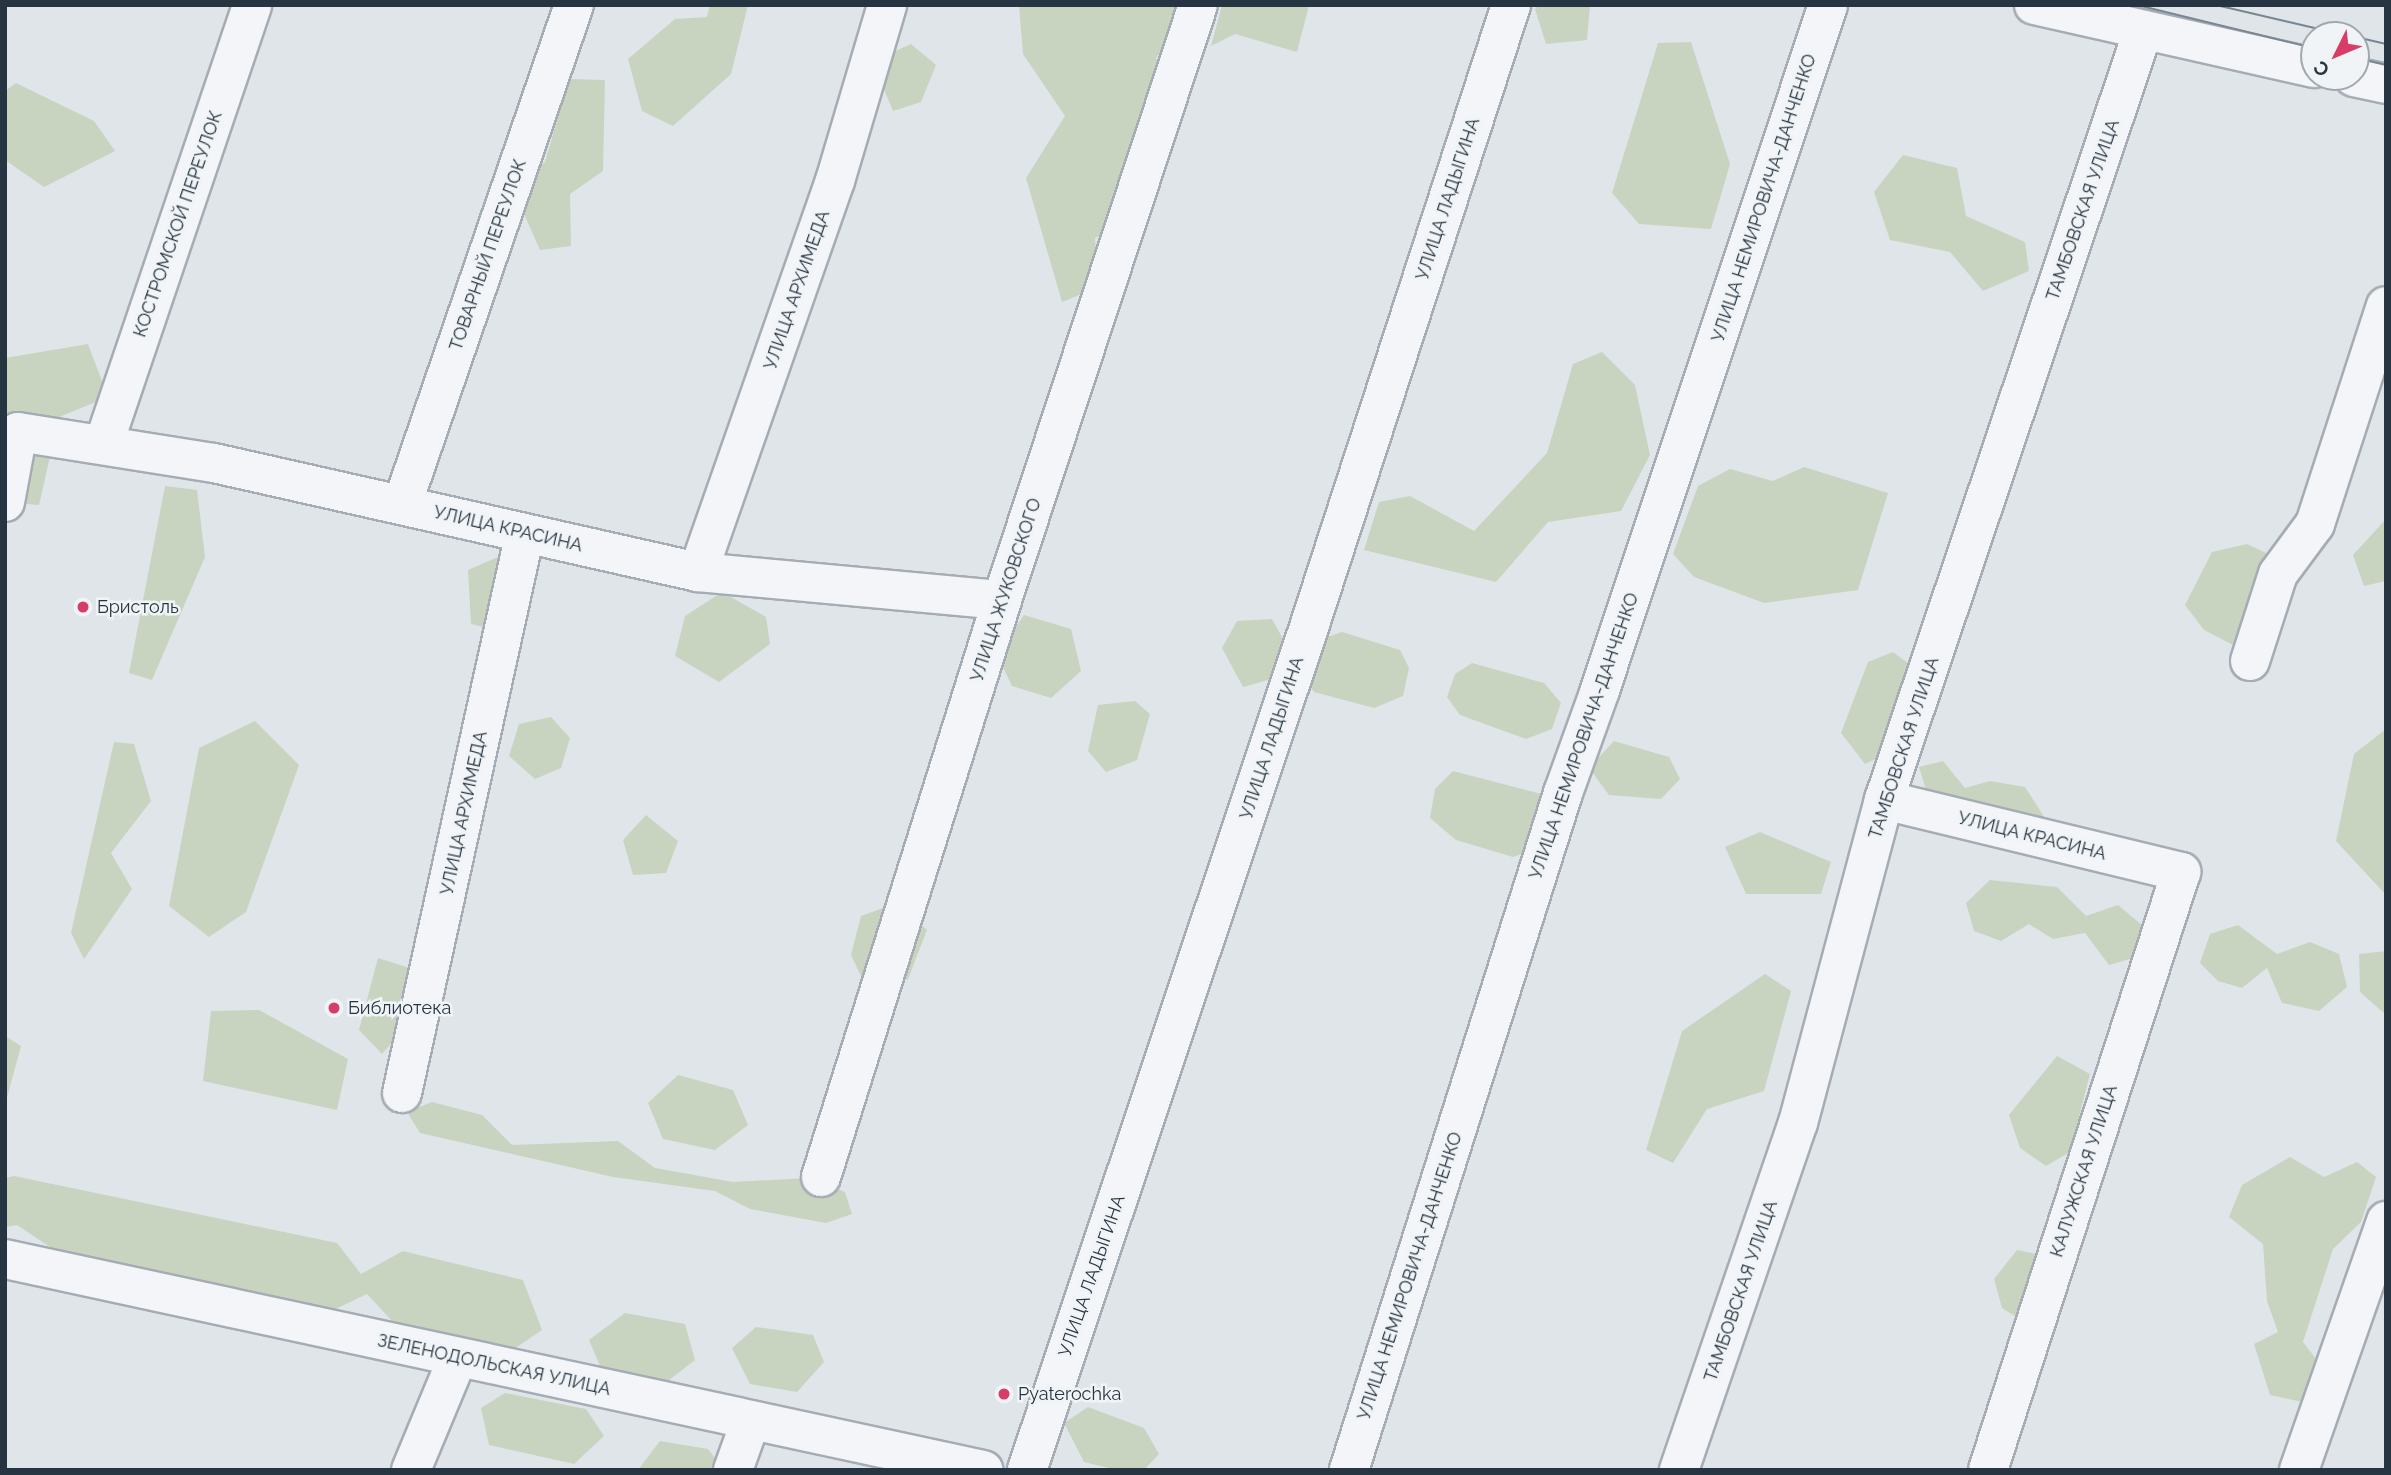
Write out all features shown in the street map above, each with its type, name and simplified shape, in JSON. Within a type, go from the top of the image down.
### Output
[{"type":"street","name":"КОСТРОМСКОЙ ПЕРЕУЛОК","points":[[104,443],[252,5]]},
{"type":"street","name":"ТОВАРНЫЙ ПЕРЕУЛОК","points":[[402,505],[574,5]]},
{"type":"street","name":"УЛИЦА АРХИМЕДА","points":[[698,572],[835,181],[887,5]]},
{"type":"street","name":"УЛИЦА ЖУКОВСКОГО","points":[[821,1177],[1002,600],[1198,5]]},
{"type":"street","name":"УЛИЦА ЛАДЫГИНА","points":[[1027,1470],[1303,647],[1511,5]]},
{"type":"street","name":"УЛИЦА НЕМИРОВИЧА-ДАНЧЕНКО","points":[[1349,1470],[1563,793],[1600,690],[1828,5]]},
{"type":"street","points":[[2034,5],[2300,65]]},
{"type":"street","name":"ТАМБОВСКАЯ УЛИЦА","points":[[1679,1470],[1798,1123],[1884,800],[2143,31]]},
{"type":"street","points":[[2250,661],[2278,574],[2315,524],[2386,306]]},
{"type":"street","name":"УЛИЦА КРАСИНА","points":[[5,502],[18,432],[104,443],[215,463],[698,572],[1002,600]]},
{"type":"street","name":"УЛИЦА АРХИМЕДА","points":[[402,1093],[525,533]]},
{"type":"street","name":"УЛИЦА КРАСИНА","points":[[1884,800],[2180,872]]},
{"type":"street","name":"КАЛУЖСКАЯ УЛИЦА","points":[[1988,1470],[2180,872]]},
{"type":"street","points":[[2299,1470],[2386,1221]]},
{"type":"street","name":"ЗЕЛЕНОДОЛЬСКАЯ УЛИЦА","points":[[7,1263],[982,1470]]},
{"type":"street","points":[[411,1470],[458,1357]]},
{"type":"street","points":[[733,1470],[751,1420]]},
{"type":"green space","points":[[710,5],[748,5],[731,74],[673,126],[642,111],[628,59],[675,19],[707,17]]},
{"type":"green space","points":[[1019,5],[1193,5],[1190,15],[1156,58],[1166,83],[1121,226],[1095,238],[1099,287],[1062,302],[1026,178],[1065,116],[1023,54]]},
{"type":"green space","points":[[1222,5],[1309,5],[1297,52],[1235,34],[1211,46]]},
{"type":"green space","points":[[1538,5],[1590,5],[1587,40],[1546,44],[1535,9]]},
{"type":"green space","points":[[1691,42],[1730,164],[1711,229],[1639,224],[1612,193],[1658,43]]},
{"type":"green space","points":[[911,44],[936,65],[921,102],[893,111],[883,87],[889,54]]},
{"type":"green space","points":[[569,79],[605,80],[603,171],[570,194],[571,246],[540,250],[513,189],[545,162]]},
{"type":"green space","points":[[16,83],[94,121],[115,151],[44,187],[5,160],[5,91]]},
{"type":"green space","points":[[1903,155],[1957,168],[1966,216],[2025,242],[2029,271],[1983,291],[1950,252],[1890,240],[1874,192]]},
{"type":"green space","points":[[88,344],[108,397],[59,417],[39,505],[5,502],[5,358]]},
{"type":"green space","points":[[1602,352],[1635,385],[1650,455],[1621,511],[1548,522],[1496,582],[1364,550],[1379,502],[1410,496],[1474,531],[1547,453],[1573,364]]},
{"type":"green space","points":[[1804,467],[1888,493],[1858,590],[1764,603],[1694,577],[1673,554],[1698,486],[1730,469],[1773,481]]},
{"type":"green space","points":[[165,486],[197,490],[205,557],[152,680],[129,673]]},
{"type":"green space","points":[[2386,519],[2386,581],[2364,586],[2353,555]]},
{"type":"green space","points":[[2247,544],[2281,560],[2237,647],[2204,630],[2185,605],[2212,552]]},
{"type":"green space","points":[[498,557],[524,585],[512,634],[471,624],[468,570]]},
{"type":"green space","points":[[722,592],[766,617],[770,644],[719,682],[675,656],[685,616]]},
{"type":"green space","points":[[1024,615],[1071,629],[1081,671],[1051,698],[1012,686],[997,655]]},
{"type":"green space","points":[[1272,619],[1287,646],[1275,678],[1243,687],[1222,648],[1237,621]]},
{"type":"green space","points":[[1342,632],[1400,650],[1409,668],[1403,696],[1374,708],[1314,692],[1302,674],[1315,641]]},
{"type":"green space","points":[[1893,652],[1917,670],[1892,751],[1865,764],[1841,733],[1868,662]]},
{"type":"green space","points":[[1472,663],[1544,683],[1561,703],[1552,729],[1526,739],[1460,715],[1447,697],[1455,674]]},
{"type":"green space","points":[[1135,701],[1150,714],[1137,760],[1106,772],[1088,751],[1098,705]]},
{"type":"green space","points":[[551,717],[570,738],[561,768],[535,779],[509,756],[519,724]]},
{"type":"green space","points":[[255,721],[299,765],[246,912],[209,937],[169,906],[199,748]]},
{"type":"green space","points":[[2386,729],[2386,895],[2336,841],[2354,754]]},
{"type":"green space","points":[[1614,741],[1669,757],[1680,779],[1661,799],[1609,795],[1589,768]]},
{"type":"green space","points":[[114,742],[134,744],[151,801],[111,853],[132,889],[84,959],[71,933]]},
{"type":"green space","points":[[1943,761],[1965,788],[1990,781],[2025,787],[2048,823],[1929,800],[1919,767]]},
{"type":"green space","points":[[1453,771],[1549,796],[1552,843],[1513,857],[1456,840],[1430,818],[1435,789]]},
{"type":"green space","points":[[646,815],[678,841],[666,873],[633,875],[623,840]]},
{"type":"green space","points":[[1760,832],[1831,862],[1821,894],[1746,894],[1725,847]]},
{"type":"green space","points":[[1990,880],[2057,887],[2086,916],[2118,905],[2149,931],[2147,954],[2109,965],[2085,933],[2053,939],[2029,924],[2001,941],[1974,931],[1966,903]]},
{"type":"green space","points":[[897,903],[927,930],[908,979],[868,991],[851,955],[861,916]]},
{"type":"green space","points":[[2238,925],[2277,954],[2310,942],[2339,954],[2347,987],[2319,1011],[2282,1003],[2267,968],[2242,988],[2218,981],[2200,963],[2210,934]]},
{"type":"green space","points":[[2386,951],[2386,1015],[2360,992],[2359,954]]},
{"type":"green space","points":[[378,958],[410,968],[404,1029],[382,1054],[359,1030]]},
{"type":"green space","points":[[1765,974],[1791,991],[1764,1091],[1707,1109],[1673,1163],[1646,1150],[1682,1031]]},
{"type":"green space","points":[[259,1010],[348,1059],[337,1110],[203,1081],[211,1011]]},
{"type":"green space","points":[[5,1036],[21,1046],[5,1105]]},
{"type":"green space","points":[[2057,1056],[2090,1074],[2070,1152],[2046,1166],[2020,1148],[2009,1115]]},
{"type":"green space","points":[[678,1075],[733,1090],[748,1125],[715,1150],[663,1139],[648,1103]]},
{"type":"green space","points":[[432,1102],[482,1115],[512,1145],[618,1141],[655,1168],[733,1182],[809,1178],[845,1192],[852,1214],[826,1223],[750,1209],[715,1191],[613,1177],[420,1133],[407,1112]]},
{"type":"green space","points":[[2290,1157],[2324,1177],[2357,1162],[2376,1177],[2361,1222],[2333,1249],[2303,1342],[2320,1364],[2307,1403],[2270,1395],[2254,1344],[2278,1332],[2267,1301],[2263,1244],[2229,1217],[2242,1185]]},
{"type":"green space","points":[[14,1176],[337,1243],[361,1274],[403,1251],[523,1280],[542,1330],[508,1353],[406,1336],[367,1294],[323,1315],[77,1265],[17,1225],[5,1227],[5,1178]]},
{"type":"green space","points":[[2017,1250],[2037,1254],[2041,1291],[2018,1318],[2002,1308],[1994,1279]]},
{"type":"green space","points":[[625,1313],[685,1324],[695,1360],[655,1391],[605,1378],[589,1340]]},
{"type":"green space","points":[[756,1327],[813,1335],[824,1362],[797,1392],[750,1384],[732,1348]]},
{"type":"green space","points":[[505,1393],[586,1409],[604,1436],[574,1464],[489,1445],[481,1408]]},
{"type":"green space","points":[[1088,1407],[1144,1428],[1159,1454],[1144,1470],[1117,1470],[1084,1462],[1064,1423]]},
{"type":"green space","points":[[660,1441],[708,1449],[724,1470],[638,1470]]},
{"type":"tram line","points":[[2137,5],[2300,45]]},
{"type":"tram line","points":[[2216,5],[2300,25]]},
{"type":"tram line","points":[[2370,40],[2386,44]]},
{"type":"tram line","points":[[2370,61],[2386,65]]},
{"type":"place","name":"Бристоль","points":[[83,607]]},
{"type":"place","name":"Библиотека","points":[[334,1008]]},
{"type":"place","name":"Pyaterochka","points":[[1004,1394]]}]
